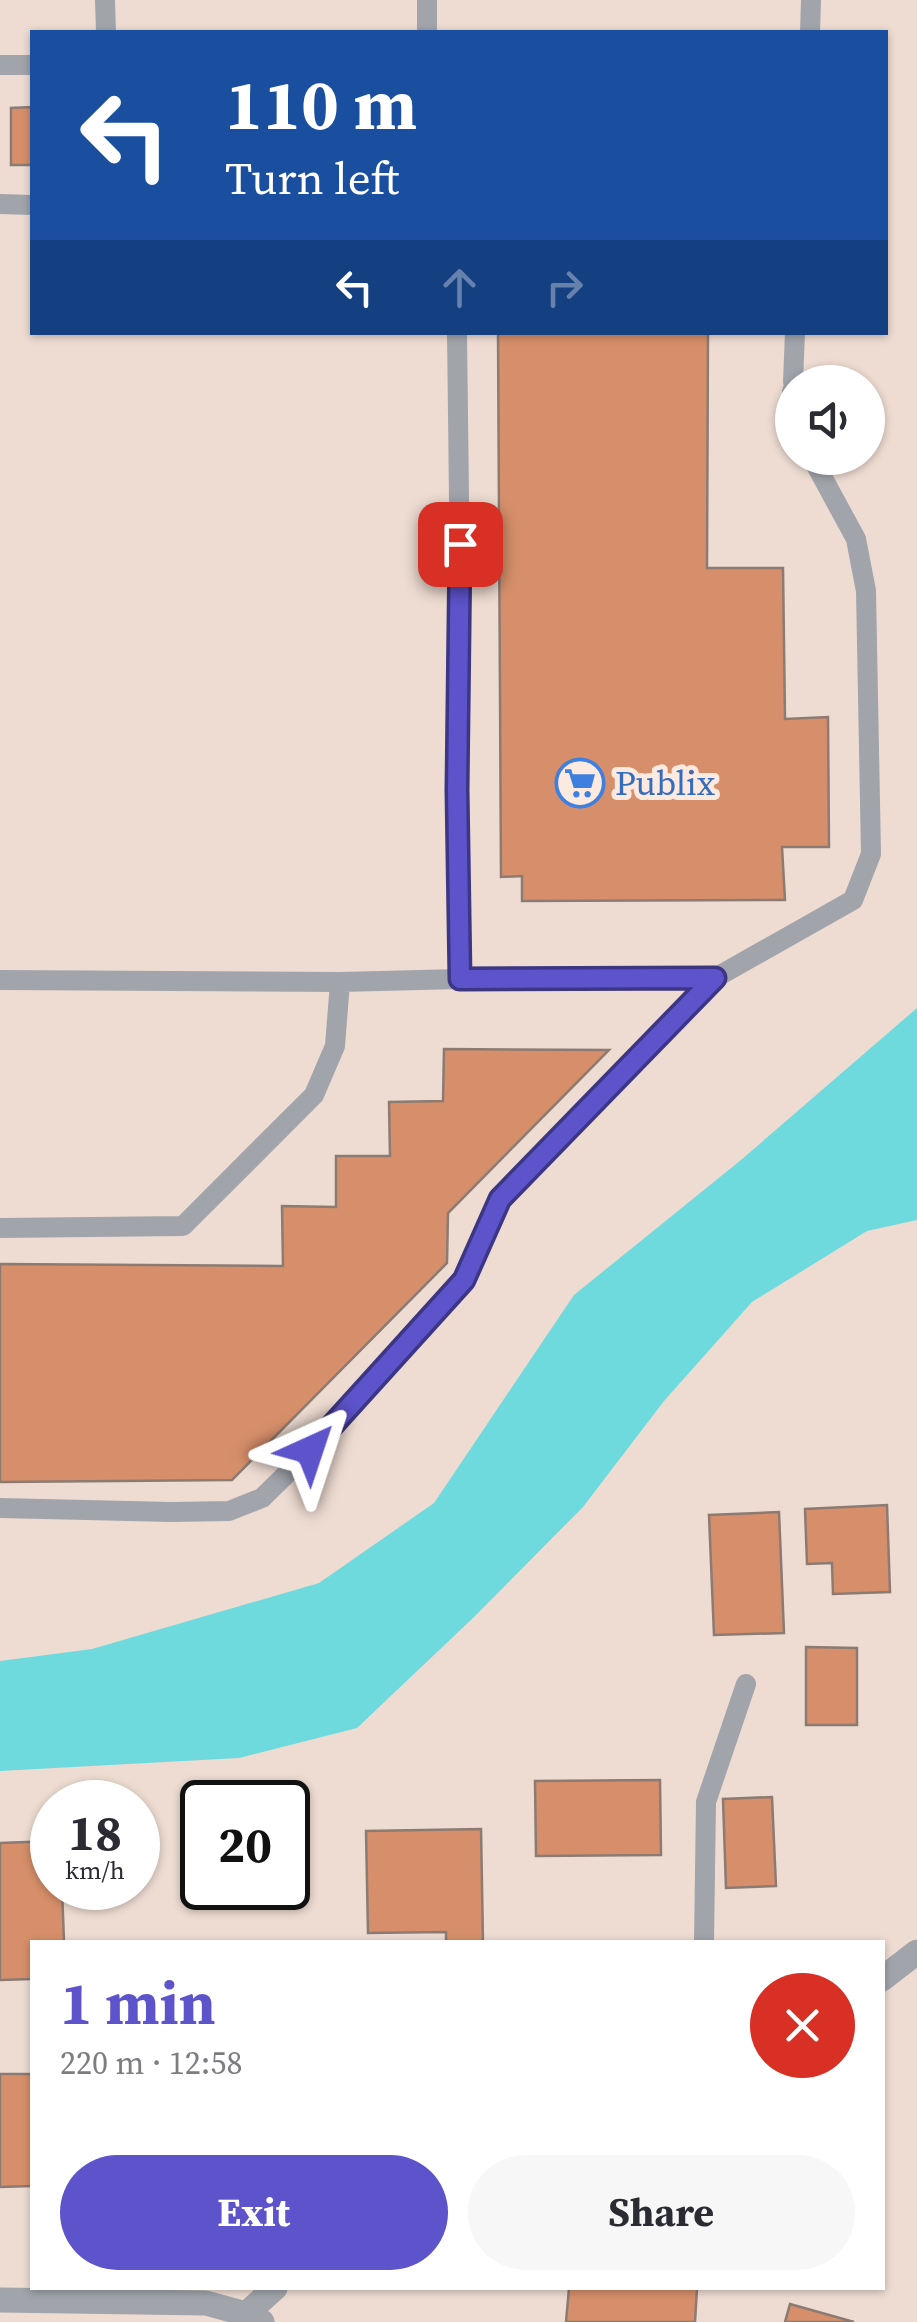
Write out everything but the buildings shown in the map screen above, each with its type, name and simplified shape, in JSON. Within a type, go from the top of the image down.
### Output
[{"type":"street","points":[[885,1977],[917,1952]]},
{"type":"street","points":[[0,2300],[206,2304],[254,2318],[275,2290]]},
{"type":"lane","points":[[104,0],[106,30]]},
{"type":"lane","points":[[426,0],[427,30]]},
{"type":"lane","points":[[810,30],[811,0]]},
{"type":"lane","points":[[0,65],[30,65]]},
{"type":"lane","points":[[0,204],[30,205]]},
{"type":"lane","points":[[458,335],[460,979]]},
{"type":"lane","points":[[794,365],[796,335]]},
{"type":"lane","points":[[0,1508],[229,1512],[262,1498],[464,1280],[500,1199],[715,978],[853,900],[870,854],[866,591],[856,539],[821,475]]},
{"type":"lane","points":[[0,980],[715,978]]},
{"type":"lane","points":[[0,1228],[183,1226],[314,1096],[335,1046],[340,982]]},
{"type":"lane","points":[[704,1940],[706,1802],[746,1684]]},
{"type":"water","points":[[917,1008],[917,1220],[867,1231],[752,1302],[664,1401],[583,1507],[357,1728],[239,1758],[0,1771],[0,1661],[92,1649],[319,1583],[434,1503],[574,1295],[741,1160]]},
{"type":"place","name":"Publix","points":[[580,783]]},
{"type":"route","points":[[310,1450],[464,1280],[500,1199],[715,978],[460,979],[460,544]]}]
